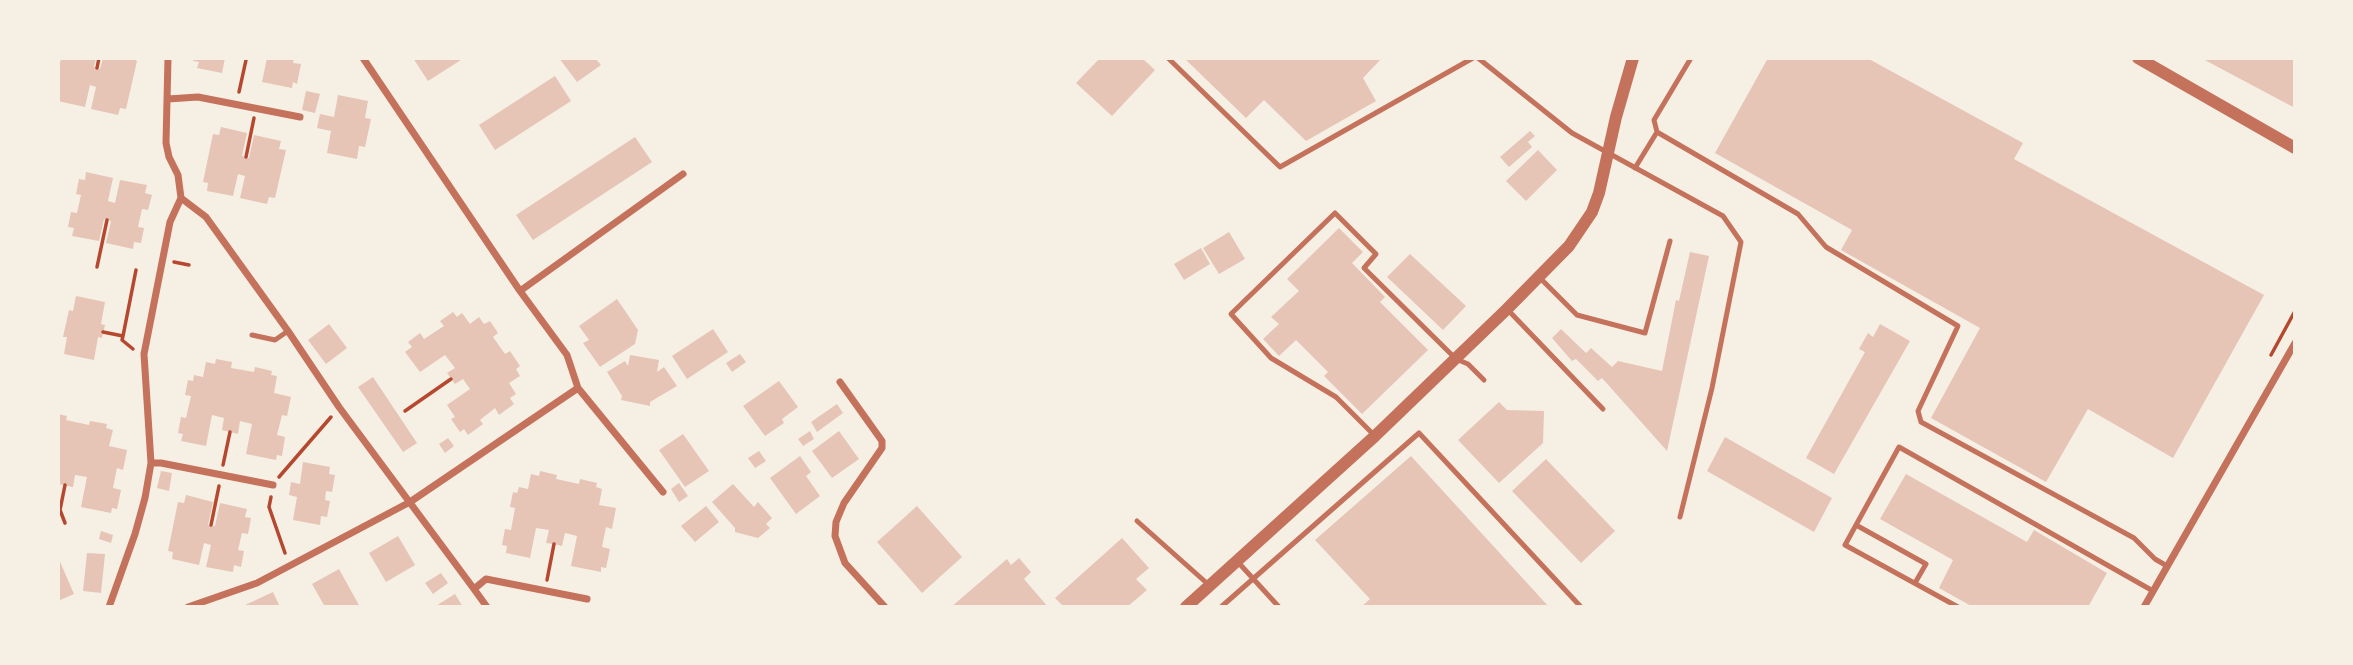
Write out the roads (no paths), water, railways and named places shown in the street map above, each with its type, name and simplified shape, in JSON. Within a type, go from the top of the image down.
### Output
[{"type":"street","points":[[109,607],[135,534],[151,463],[144,354],[170,222],[181,198],[178,175],[169,157],[166,143],[169,58]]},
{"type":"street","points":[[362,58],[520,291],[567,355],[578,388],[663,492]]},
{"type":"street","points":[[1186,607],[1375,436],[1569,246],[1591,212],[1599,193],[1633,58]]},
{"type":"street","points":[[2138,58],[2295,148]]},
{"type":"street","points":[[168,99],[198,97],[300,117]]},
{"type":"street","points":[[520,291],[683,174]]},
{"type":"street","points":[[181,198],[206,217],[339,407],[487,607]]},
{"type":"street","points":[[2144,607],[2295,343]]},
{"type":"street","points":[[840,382],[882,441],[882,448],[844,502],[836,522],[835,536],[845,563],[886,607]]},
{"type":"street","points":[[188,607],[257,583],[410,502],[578,388]]},
{"type":"street","points":[[151,463],[272,485]]},
{"type":"street","points":[[474,589],[485,579],[587,599]]},
{"type":"lane","points":[[1168,58],[1280,167],[1475,58],[1572,133],[1723,216],[1741,242],[1712,387],[1680,517]]},
{"type":"lane","points":[[1636,167],[1657,132],[1654,120],[1690,58]]},
{"type":"lane","points":[[1657,132],[1798,214],[1826,247],[1958,326],[1918,411],[1921,422],[2134,538],[2155,559],[2167,566]]},
{"type":"lane","points":[[1375,436],[1336,397],[1271,358],[1231,314],[1335,213],[1376,254],[1364,268],[1456,359],[1468,364],[1483,380]]},
{"type":"lane","points":[[1539,277],[1577,315],[1645,333],[1671,242]]},
{"type":"lane","points":[[1507,309],[1603,409]]},
{"type":"lane","points":[[251,335],[275,340],[288,331]]},
{"type":"lane","points":[[1221,607],[1419,433],[1581,607]]},
{"type":"lane","points":[[1958,607],[1845,545],[1899,447],[2153,591]]},
{"type":"lane","points":[[1137,521],[1210,586]]},
{"type":"lane","points":[[1856,525],[1926,564],[1915,583]]},
{"type":"lane","points":[[1237,561],[1279,607]]}]
